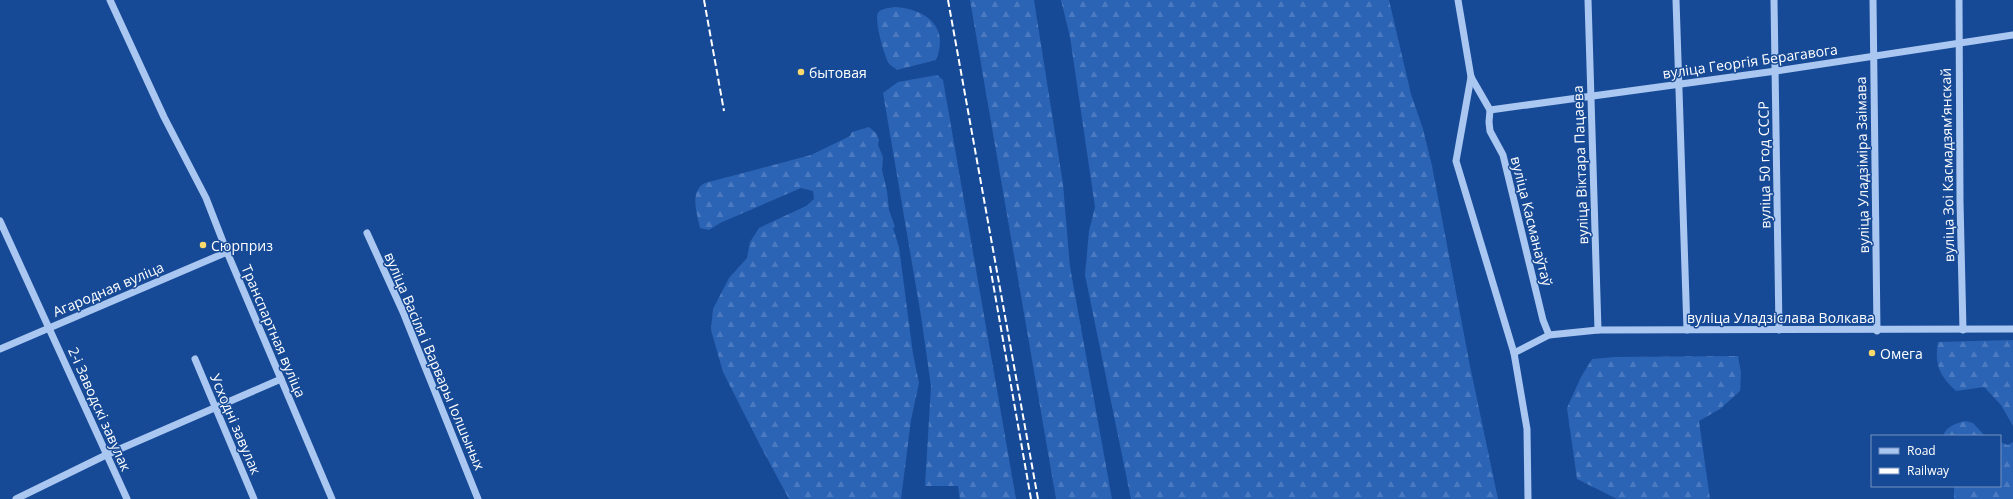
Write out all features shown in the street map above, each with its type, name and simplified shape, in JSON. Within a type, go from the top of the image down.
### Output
[{"type":"street","name":"Транспартная вуліца","points":[[110,0],[164,117],[206,198],[227,252],[332,499]]},
{"type":"street","points":[[1458,0],[1471,78],[1456,161],[1514,352],[1527,430],[1528,499]]},
{"type":"street","name":"вуліца Віктара Пацаева","points":[[1588,0],[1598,330]]},
{"type":"street","points":[[1676,0],[1687,330]]},
{"type":"street","name":"вуліца 50 год СССР","points":[[1774,0],[1778,330]]},
{"type":"street","name":"вуліца Уладзіміра Заімава","points":[[1873,0],[1877,331]]},
{"type":"street","name":"вуліца Зоі Касмадзямʼянскай","points":[[1959,0],[1960,202],[1963,330]]},
{"type":"street","name":"вуліца Георгія Берагавога","points":[[1490,110],[1679,85],[2013,35]]},
{"type":"street","points":[[1471,78],[1490,110]]},
{"type":"street","name":"вуліца Касманаўтаў","points":[[1490,110],[1488,122],[1490,131],[1503,155],[1543,320],[1549,336]]},
{"type":"street","name":"2-і Заводскі завулак","points":[[0,221],[127,499]]},
{"type":"street","name":"вуліца Васіля і Варвары Іолшыных","points":[[368,233],[403,312],[478,499]]},
{"type":"street","name":"Агародная вуліца","points":[[0,349],[50,329],[227,252]]},
{"type":"street","name":"вуліца Уладзіслава Волкава","points":[[1514,352],[1549,336],[1598,330],[1877,331],[2013,329]]},
{"type":"street","name":"Усходні завулак","points":[[195,360],[254,499]]},
{"type":"street","points":[[17,499],[106,455],[281,379]]},
{"type":"green space","points":[[970,0],[1034,0],[1063,184],[1070,267],[1112,499],[1056,499]]},
{"type":"green space","points":[[1061,0],[1389,0],[1411,94],[1423,129],[1432,166],[1470,366],[1498,499],[1131,499],[1085,275],[1089,231],[1095,207],[1070,37]]},
{"type":"green space","points":[[895,7],[916,11],[932,22],[937,29],[940,38],[940,48],[936,60],[897,70],[889,63],[880,37],[877,17],[881,10]]},
{"type":"green space","points":[[937,75],[943,80],[1016,499],[960,499],[958,486],[925,486],[931,386],[921,316],[883,93],[898,82]]},
{"type":"green space","points":[[869,127],[876,133],[879,140],[878,145],[883,157],[882,170],[887,191],[889,210],[895,227],[893,228],[899,247],[913,354],[919,383],[911,420],[901,499],[789,499],[723,372],[711,330],[713,309],[729,278],[747,258],[750,242],[759,228],[806,206],[814,199],[813,191],[801,188],[720,223],[709,230],[700,228],[695,203],[697,191],[705,183],[811,155],[850,136],[852,132]]},
{"type":"green space","points":[[2013,340],[2013,426],[2001,405],[1984,387],[1956,391],[1942,375],[1938,364],[1937,350],[1938,342]]},
{"type":"green space","points":[[1738,356],[1741,373],[1740,391],[1720,409],[1699,421],[1710,499],[1617,499],[1577,479],[1567,408],[1581,377],[1592,359],[1615,357]]},
{"type":"green space","points":[[1966,421],[1973,423],[1984,435],[1943,435],[1949,427]]},
{"type":"green space","points":[[2001,442],[2008,445],[2013,442],[2013,499],[1954,499],[1954,487],[2001,487]]},
{"type":"railway","points":[[704,0],[724,111]]},
{"type":"railway","points":[[948,0],[1038,499]]},
{"type":"railway","points":[[990,266],[1031,499]]},
{"type":"place","name":"бытовая","points":[[801,72]]},
{"type":"place","name":"Сюрприз","points":[[203,245]]},
{"type":"place","name":"Омега","points":[[1872,353]]}]
